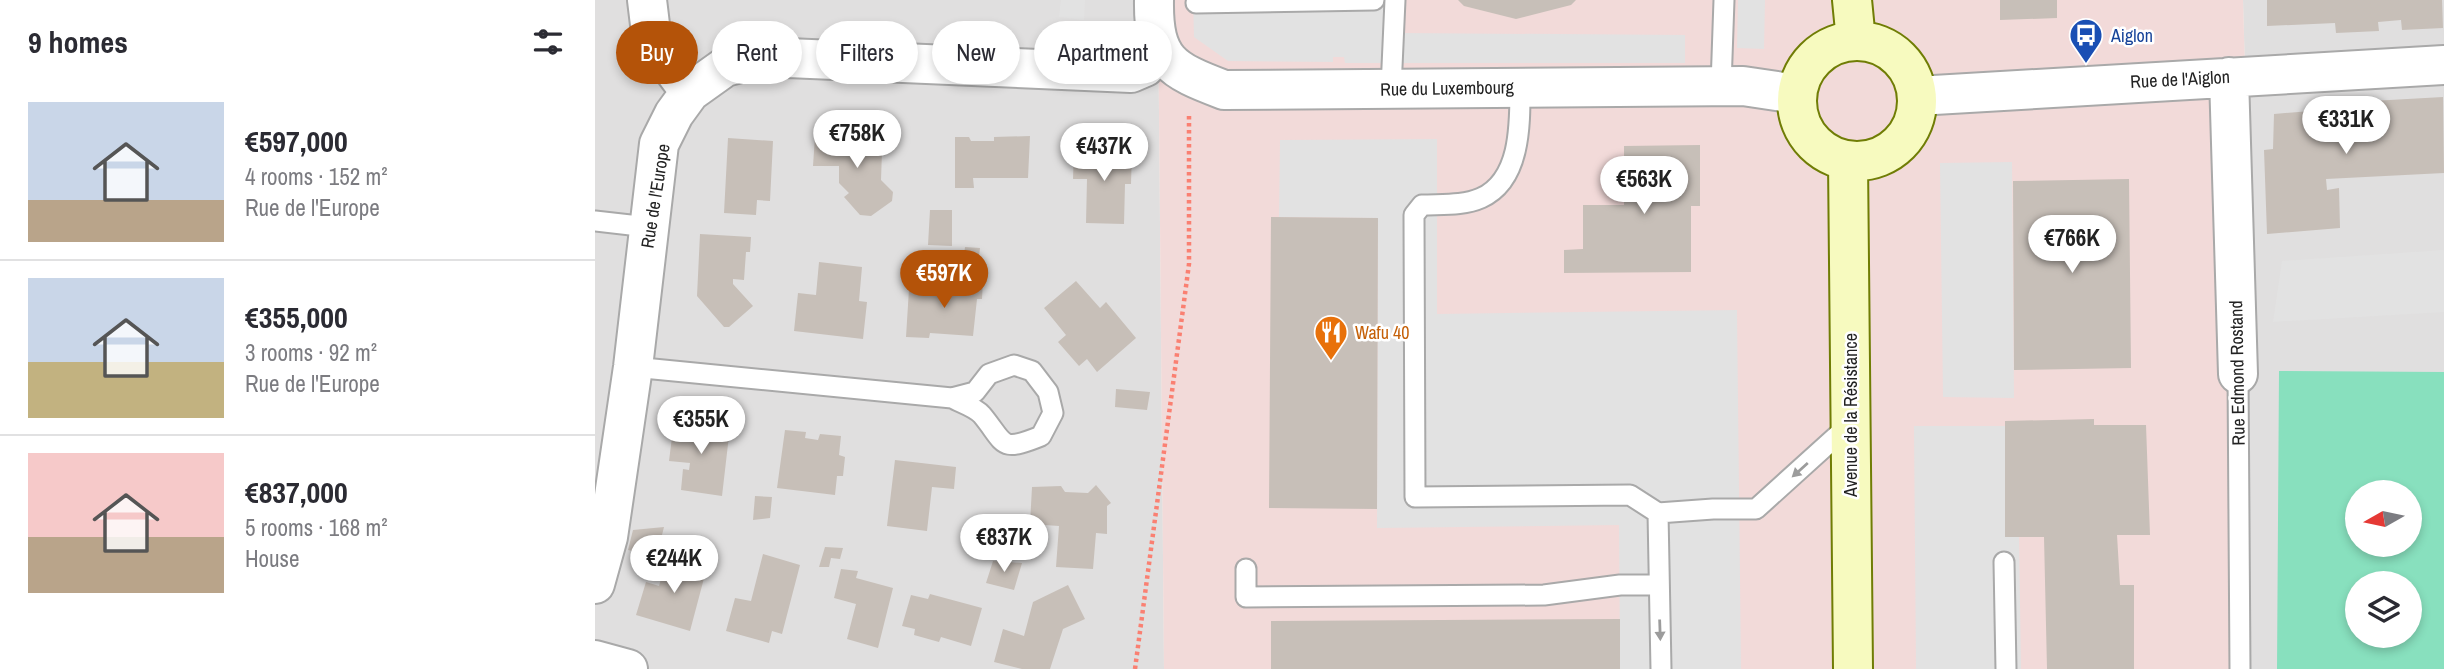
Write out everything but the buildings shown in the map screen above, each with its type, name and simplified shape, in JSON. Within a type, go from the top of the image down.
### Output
[{"type":"main road","points":[[1852,0],[1856,41]]},
{"type":"main road","points":[[1856,41],[1874,43],[1890,51],[1903,63],[1917,96],[1909,131],[1898,145],[1883,155],[1866,161],[1848,161],[1826,154],[1809,138],[1798,117],[1796,94],[1803,74],[1816,56],[1835,45],[1856,41]]},
{"type":"main road","name":"Avenue de la Résistance","points":[[1848,161],[1853,669]]},
{"type":"street","points":[[647,0],[652,41],[690,92]]},
{"type":"street","points":[[1154,0],[1156,21]]},
{"type":"street","name":"Rue de l'Europe","points":[[595,584],[608,537],[633,367],[659,144],[674,114],[690,92],[725,67],[749,61],[788,58],[1034,69]]},
{"type":"street","name":"Rue du Luxembourg","points":[[1172,64],[1189,77],[1224,90],[1743,86],[1796,94]]},
{"type":"street","name":"Rue de l'Aiglon","points":[[1917,96],[2444,65]]},
{"type":"street","name":"Rue Edmond Rostand","points":[[2229,76],[2238,374]]},
{"type":"street","points":[[595,660],[628,669]]},
{"type":"lane","points":[[1196,3],[1374,0]]},
{"type":"lane","points":[[1391,89],[1395,0]]},
{"type":"lane","points":[[1721,86],[1724,0]]},
{"type":"lane","points":[[1520,87],[1514,157],[1508,173],[1497,188],[1481,198],[1460,203],[1422,205],[1414,215],[1415,497],[1630,495],[1658,513],[1756,509],[1850,424]]},
{"type":"lane","points":[[595,221],[648,227]]},
{"type":"lane","points":[[633,367],[952,398],[975,392],[989,374],[1014,365],[1032,371],[1048,393],[1053,413],[1041,436],[1016,446],[999,441],[980,412],[952,398]]},
{"type":"lane","name":"Rue Edmond Rostand","points":[[2238,374],[2240,669]]},
{"type":"lane","points":[[1658,513],[1661,669]]},
{"type":"lane","points":[[2004,562],[2006,669]]},
{"type":"lane","points":[[1246,569],[1246,597],[1545,595],[1620,586],[1659,585]]},
{"type":"path","points":[[1135,669],[1189,264],[1189,77]]},
{"type":"shaded area","points":[[595,0],[1158,0],[1158,21],[1034,21],[1034,84],[1159,84],[1164,669],[595,669]]},
{"type":"shaded area","points":[[1061,0],[1085,0],[1084,20],[1059,17]]},
{"type":"shaded area","points":[[1158,0],[2243,0],[2249,669],[1164,669],[1159,84],[1172,84],[1172,21],[1158,21]]},
{"type":"shaded area","points":[[1193,0],[1380,0],[1399,33],[1685,35],[1685,63],[1345,63],[1344,57],[1333,57],[1333,62],[1228,61],[1194,37]]},
{"type":"shaded area","points":[[1738,0],[1765,0],[1764,49],[1737,48]]},
{"type":"shaded area","points":[[2243,0],[2444,0],[2444,669],[2249,669]]},
{"type":"shaded area","points":[[1437,139],[1437,314],[1737,310],[1741,669],[1620,669],[1619,525],[1377,528],[1378,218],[1279,217],[1280,140]]},
{"type":"shaded area","points":[[2012,162],[2014,398],[1943,397],[1940,163]]},
{"type":"shaded area","points":[[2444,250],[2444,312],[2273,322],[2282,261]]},
{"type":"shaded area","points":[[1914,426],[2006,426],[2005,537],[2019,537],[2021,669],[1916,669]]},
{"type":"green space","points":[[2279,371],[2444,372],[2444,669],[2277,669]]},
{"type":"place","name":"Aiglon","points":[[2086,65]]},
{"type":"place","name":"Wafu 40","points":[[1331,362]]}]
